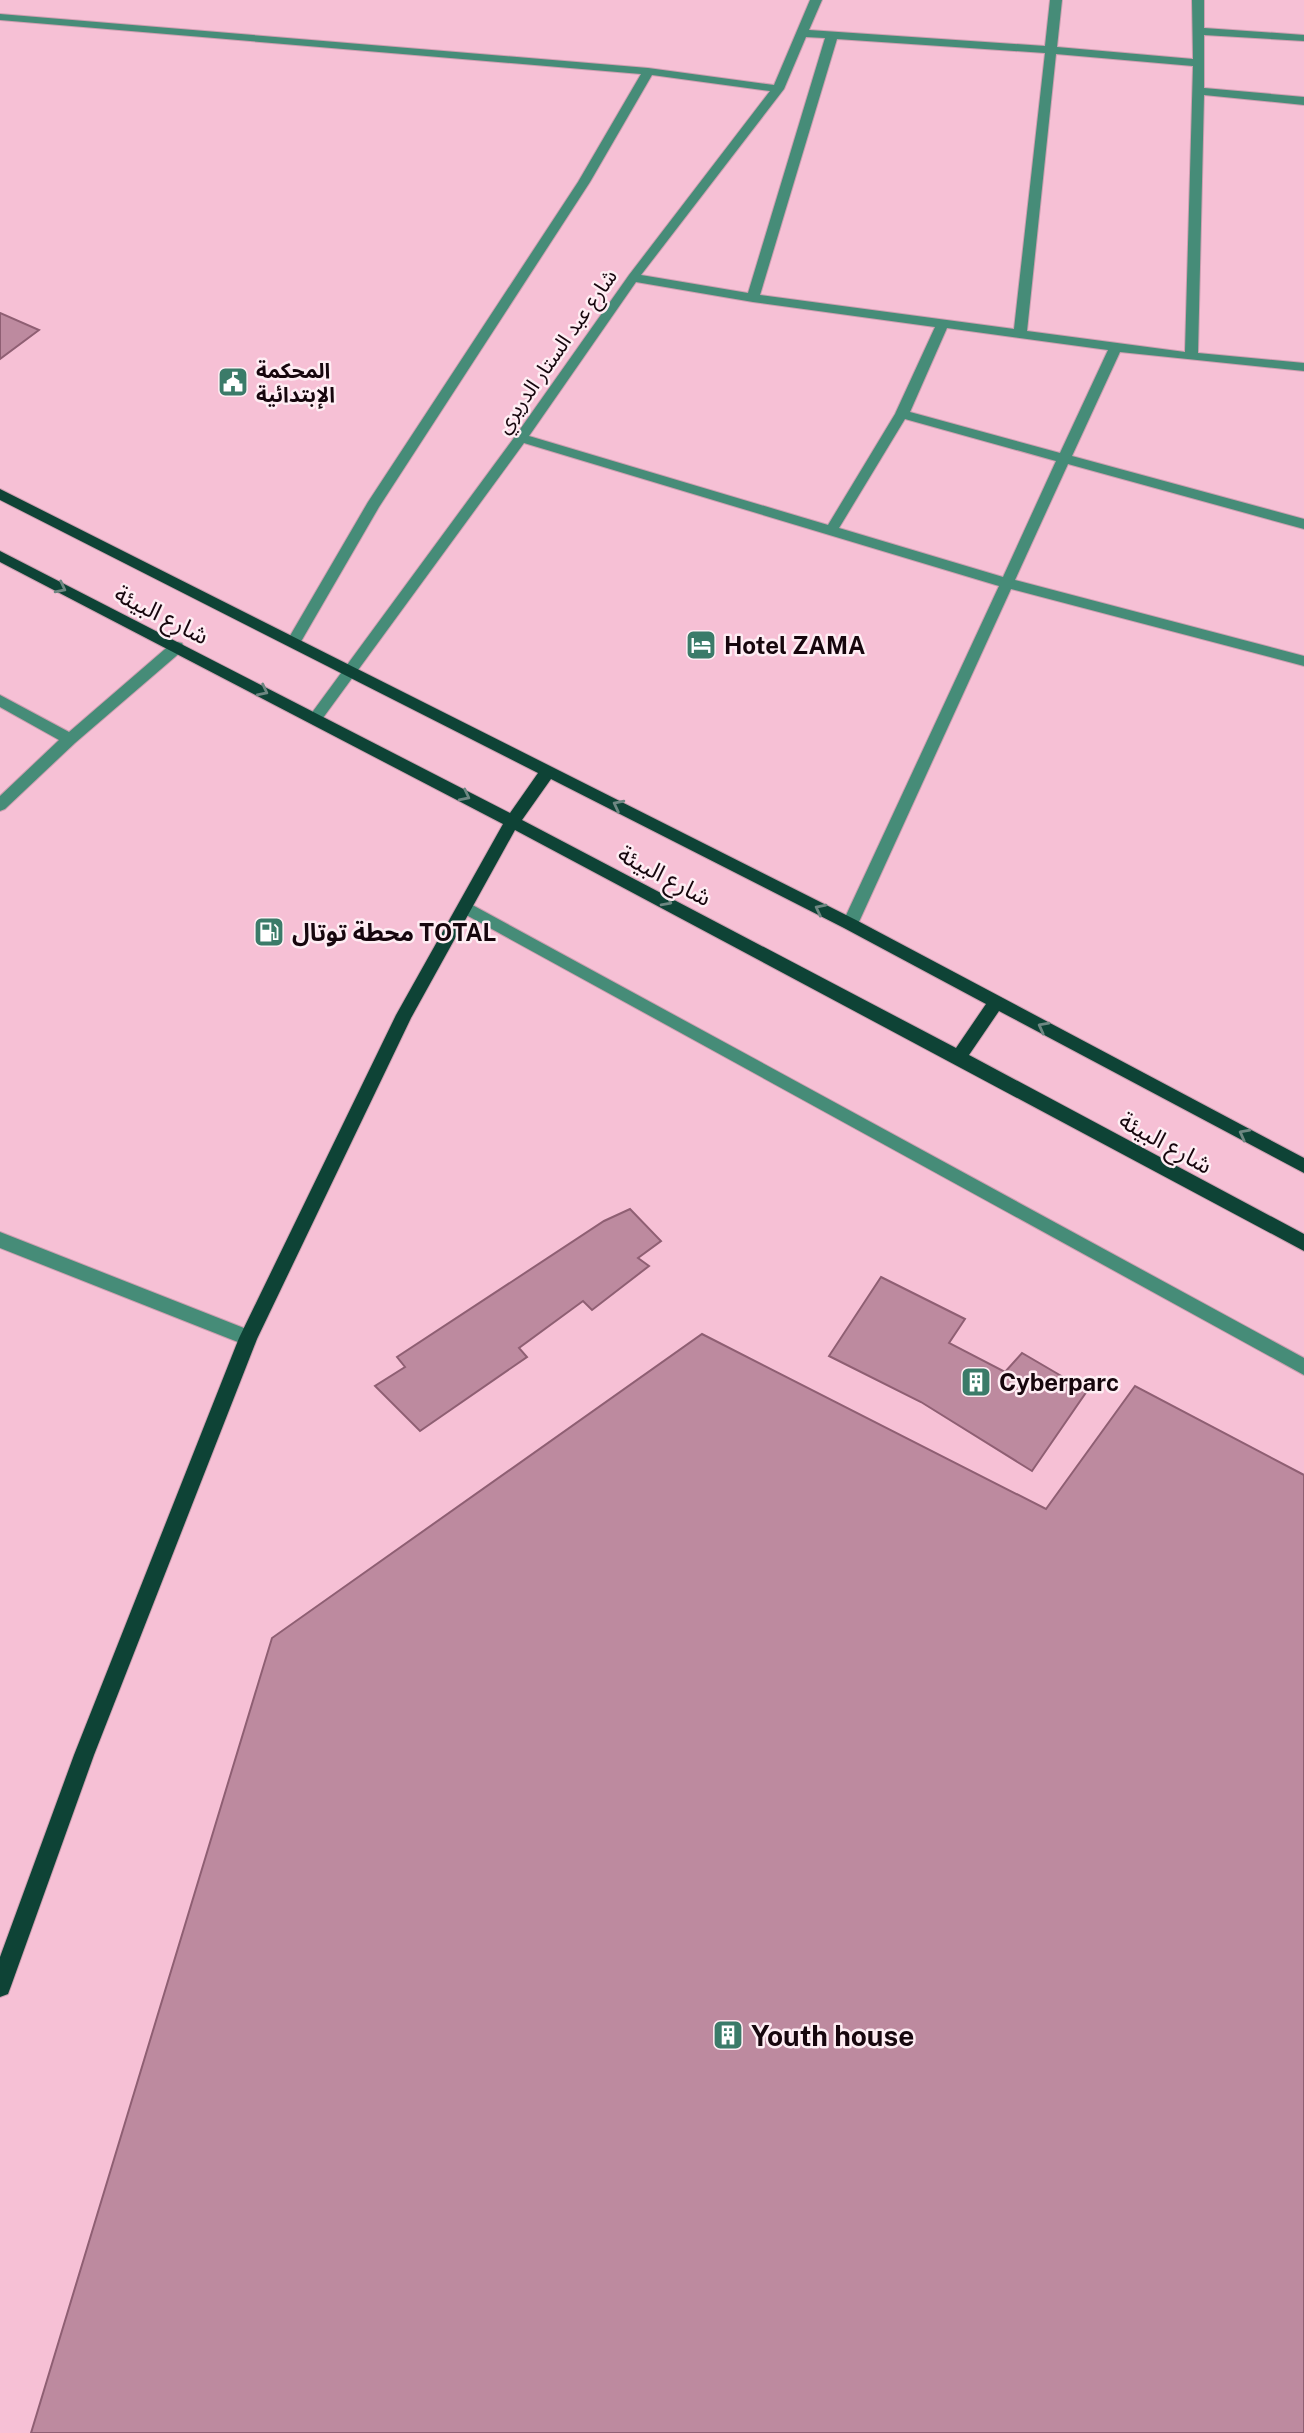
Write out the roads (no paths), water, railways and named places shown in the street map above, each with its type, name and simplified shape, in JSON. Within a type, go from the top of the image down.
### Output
[{"type":"main road","points":[[0,494],[850,924],[1304,1166]]},
{"type":"main road","name":"شارع البيئة","points":[[0,556],[513,820],[959,1056],[1304,1243]]},
{"type":"main road","points":[[0,1986],[84,1755],[248,1338],[404,1015],[513,820],[549,770]]},
{"type":"main road","points":[[959,1056],[997,1002]]},
{"type":"street","name":"شارع عبد الستار الدريري","points":[[315,718],[521,438],[633,278],[778,89],[816,0]]},
{"type":"street","points":[[1020,333],[1056,0]]},
{"type":"street","points":[[1192,357],[1198,0]]},
{"type":"street","points":[[0,17],[648,71],[778,89]]},
{"type":"street","points":[[1198,31],[1304,38]]},
{"type":"street","points":[[802,33],[1199,63]]},
{"type":"street","points":[[753,298],[832,35]]},
{"type":"street","points":[[294,641],[373,505],[584,182],[648,71]]},
{"type":"street","points":[[1198,91],[1304,101]]},
{"type":"street","points":[[633,278],[753,298],[1192,357],[1304,367]]},
{"type":"street","points":[[832,529],[902,414],[943,323]]},
{"type":"street","points":[[850,924],[1116,346]]},
{"type":"street","points":[[902,414],[1304,524]]},
{"type":"street","points":[[521,438],[1007,583],[1304,660]]},
{"type":"street","points":[[0,805],[70,739],[177,647]]},
{"type":"street","points":[[0,700],[70,739]]},
{"type":"street","points":[[465,907],[1304,1367]]},
{"type":"street","points":[[0,1240],[248,1338]]},
{"type":"place","name":"المحكمة الإبتدائية","points":[[233,382]]},
{"type":"place","name":"Hotel ZAMA","points":[[701,645]]},
{"type":"place","name":"محطة توتال TOTAL","points":[[269,932]]},
{"type":"place","name":"Cyberparc","points":[[976,1382]]},
{"type":"place","name":"Youth house","points":[[728,2035]]}]
